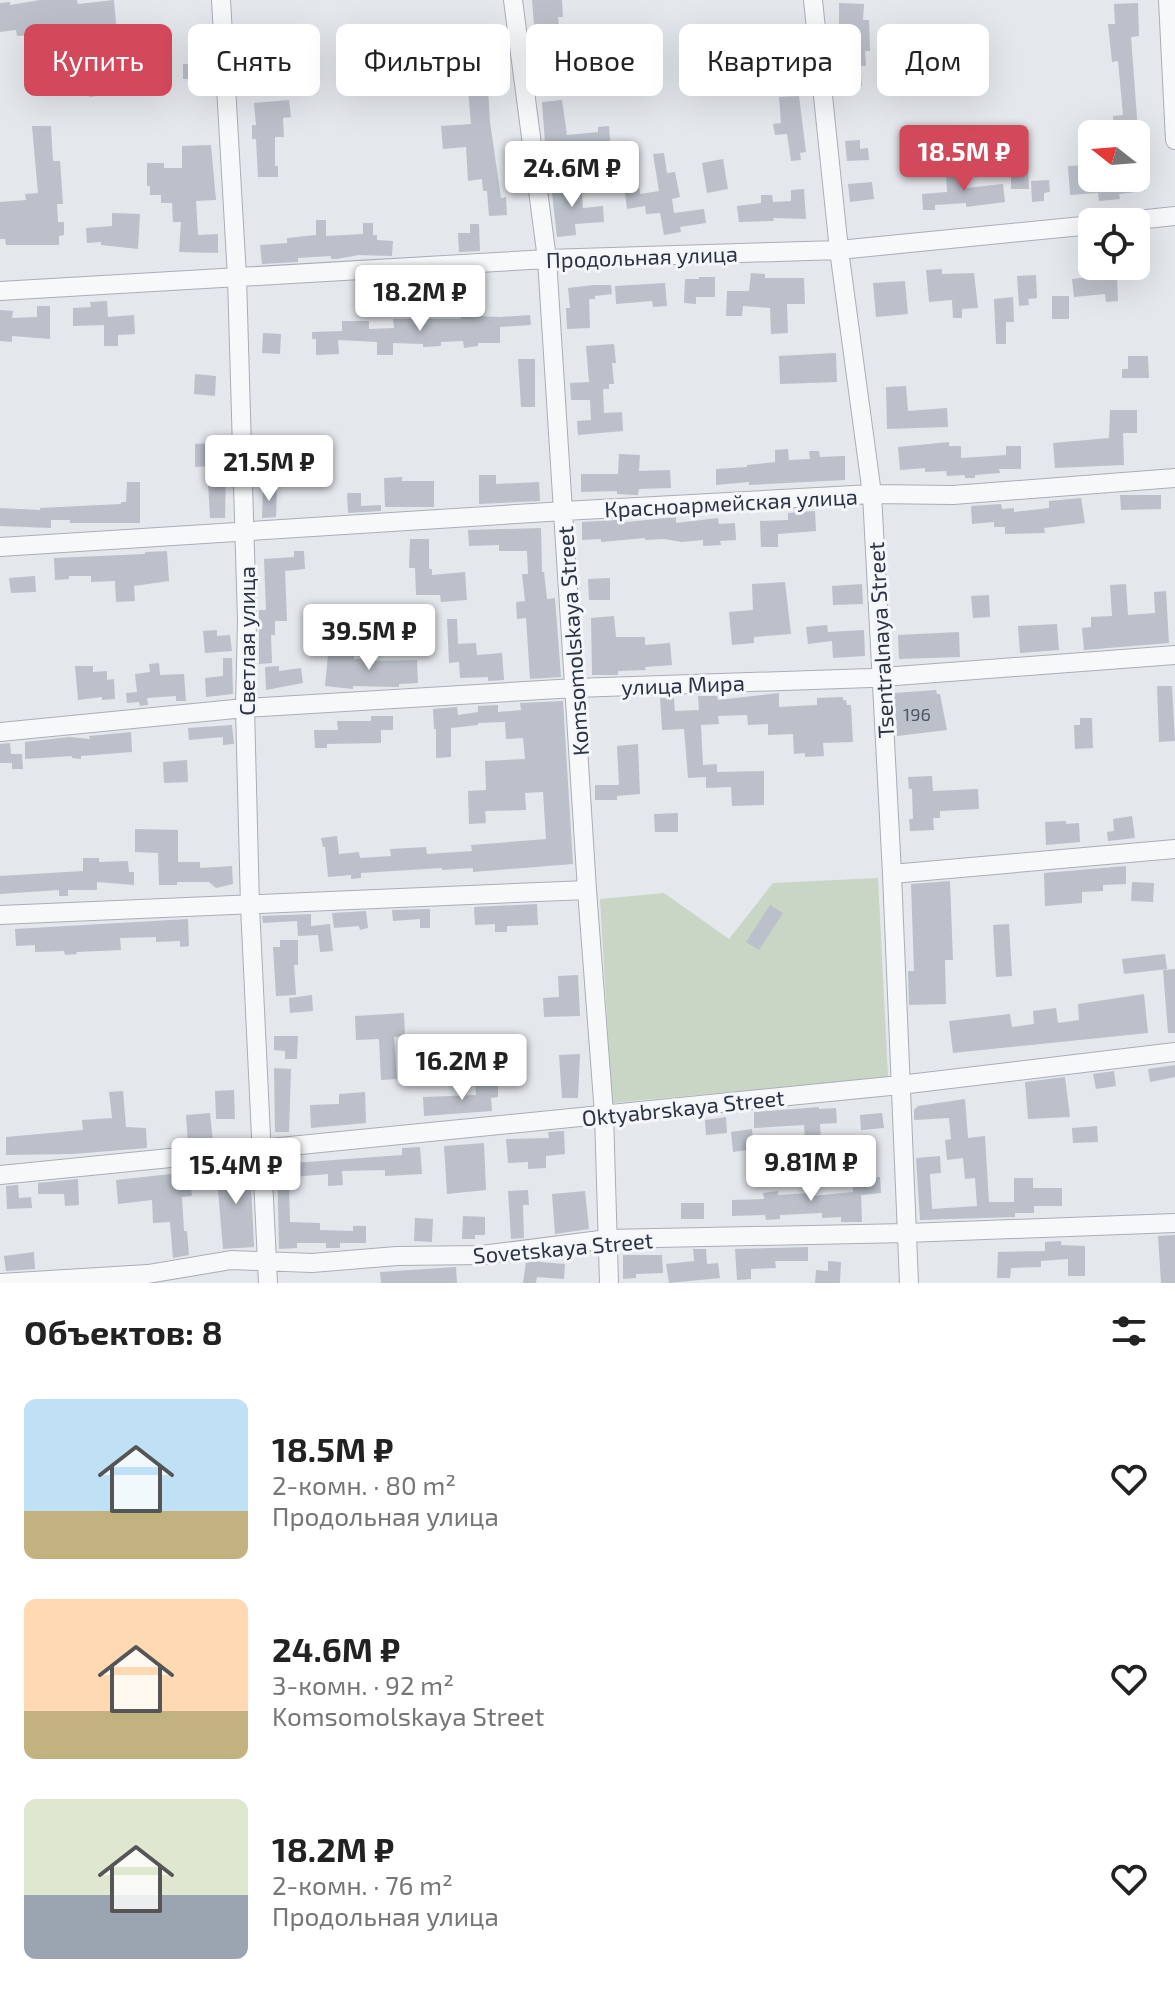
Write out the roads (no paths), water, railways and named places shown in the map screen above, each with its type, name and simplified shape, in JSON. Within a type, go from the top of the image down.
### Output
[{"type":"street","name":"Светлая улица","points":[[221,0],[237,277],[245,531],[250,906],[268,1283]]},
{"type":"street","name":"Komsomolskaya Street","points":[[513,0],[547,259],[604,1114],[609,1283]]},
{"type":"street","name":"Tsentralnaya Street","points":[[813,0],[839,250],[872,494],[883,677],[909,1283]]},
{"type":"street","points":[[1168,0],[1175,140]]},
{"type":"street","points":[[1150,219],[1175,216]]},
{"type":"street","name":"Продольная улица","points":[[0,291],[547,259],[839,250],[1078,226]]},
{"type":"street","name":"Красноармейская улица","points":[[0,547],[872,494],[953,495],[1175,478]]},
{"type":"street","name":"улица Мира","points":[[0,732],[245,708],[575,688],[883,677],[1175,655]]},
{"type":"street","points":[[892,874],[1175,849]]},
{"type":"street","points":[[0,915],[587,890]]},
{"type":"street","name":"Oktyabrskaya Street","points":[[0,1175],[900,1085],[1175,1052]]},
{"type":"street","name":"Sovetskaya Street","points":[[0,1283],[148,1274],[231,1260],[312,1263],[397,1256],[482,1255],[608,1239],[907,1233],[1175,1223]]}]
